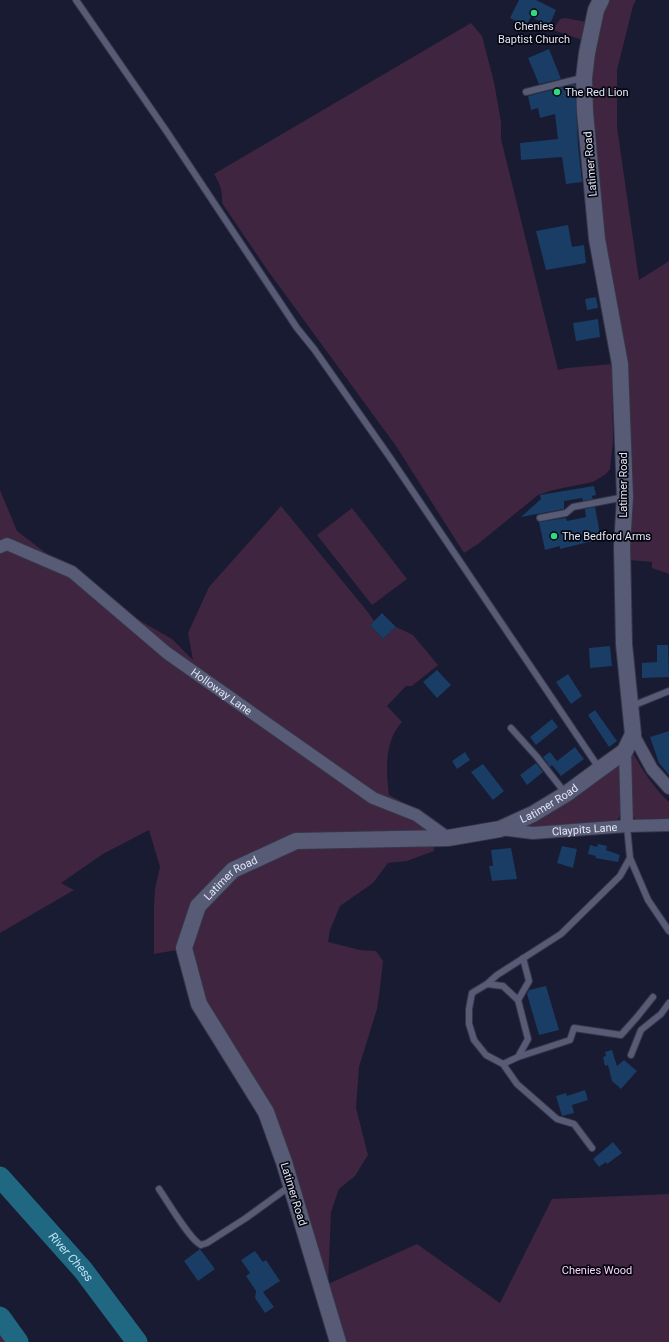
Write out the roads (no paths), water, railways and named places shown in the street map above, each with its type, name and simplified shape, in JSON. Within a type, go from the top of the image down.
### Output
[{"type":"street","name":"Latimer Road","points":[[338,1342],[291,1185],[266,1112],[199,1004],[184,948],[198,906],[233,870],[296,841],[448,838],[500,829],[532,814],[566,794],[625,750],[633,734],[624,644],[622,546],[625,497],[620,364],[597,239],[585,112],[584,78],[590,36],[596,10],[601,0]]},
{"type":"street","name":"Holloway Lane","points":[[0,547],[7,544],[72,572],[173,658],[373,798],[416,815],[448,838]]},
{"type":"street","points":[[633,734],[652,769],[669,788]]},
{"type":"street","points":[[625,750],[627,826]]},
{"type":"street","name":"Claypits Lane","points":[[500,829],[533,833],[627,826],[669,825]]},
{"type":"lane","points":[[76,0],[167,132],[297,328],[314,349],[391,460],[600,769]]},
{"type":"lane","points":[[526,92],[584,78]]},
{"type":"lane","points":[[540,518],[566,513],[573,507],[625,497]]},
{"type":"lane","points":[[630,706],[669,691]]},
{"type":"lane","points":[[511,728],[537,757],[566,794]]},
{"type":"lane","points":[[627,826],[630,858],[648,900],[669,930]]},
{"type":"lane","points":[[592,1148],[574,1124],[557,1119],[517,1084],[504,1064],[486,1055],[474,1040],[469,1024],[468,1008],[472,993],[487,984],[496,975],[561,934],[620,876],[630,858]]},
{"type":"lane","points":[[518,1000],[529,981],[523,958]]},
{"type":"lane","points":[[487,984],[502,986],[518,1000],[528,1039],[518,1057]]},
{"type":"lane","points":[[504,1064],[518,1057],[570,1040],[574,1028],[620,1035],[653,998]]},
{"type":"lane","points":[[632,1056],[641,1030],[661,1014],[669,1003]]},
{"type":"lane","points":[[159,1189],[186,1230],[197,1243],[201,1245],[207,1243],[246,1218],[291,1185]]},
{"type":"waterway","name":"River Chess","points":[[0,1177],[83,1270],[137,1342]]},
{"type":"waterway","points":[[0,1317],[18,1342]]},
{"type":"place","name":"Chenies Baptist Church","points":[[534,13]]},
{"type":"place","name":"The Red Lion","points":[[557,92]]},
{"type":"place","name":"The Bedford Arms","points":[[554,536]]},
{"type":"park label","name":"Chenies Wood","points":[[597,1270]]}]
